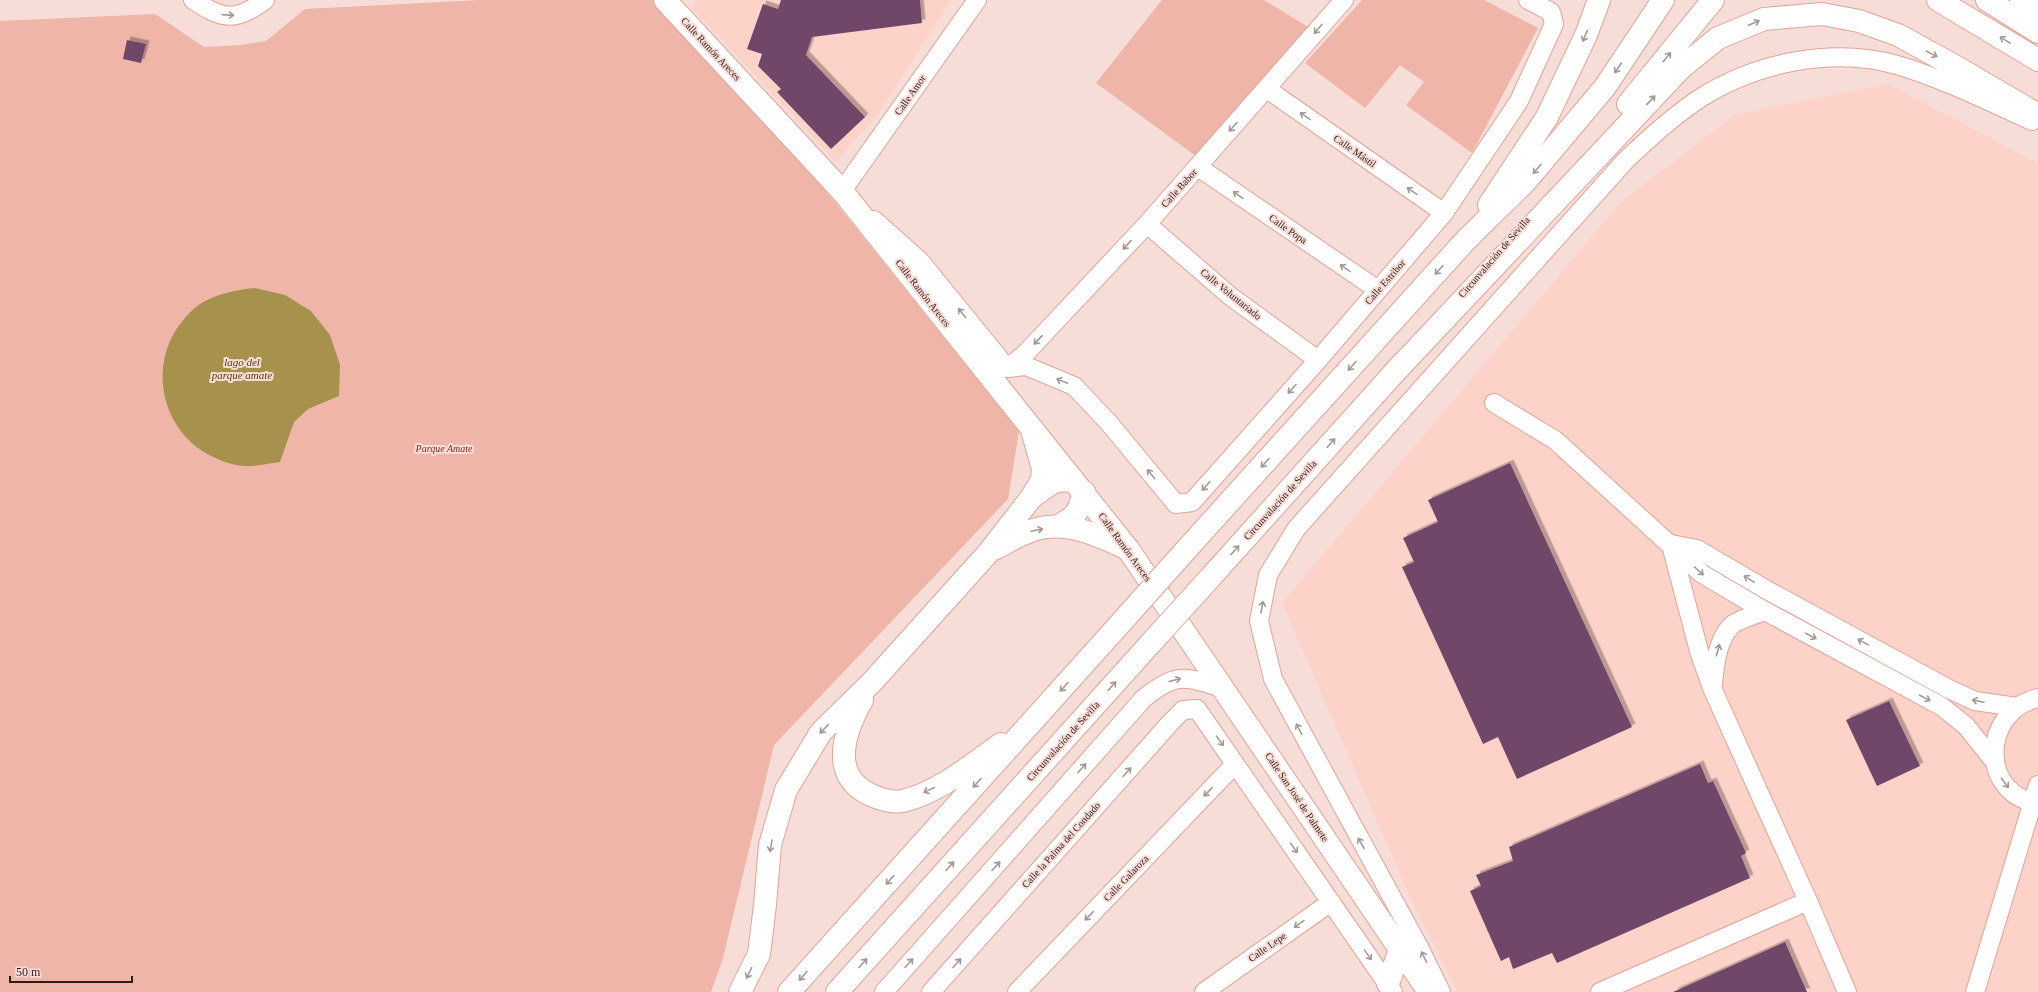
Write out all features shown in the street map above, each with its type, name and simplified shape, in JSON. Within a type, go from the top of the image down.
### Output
[{"type":"main road","name":"Calle Ramón Areces","points":[[665,0],[842,191],[1032,430],[1079,486],[1128,549],[1164,602]]},
{"type":"main road","points":[[1465,240],[1547,117],[1586,35],[1599,0]]},
{"type":"main road","points":[[789,992],[1465,240],[1526,181],[1605,87],[1663,0]]},
{"type":"main road","name":"Circunvalación de Sevilla","points":[[837,992],[1394,373],[1633,98],[1713,0]]},
{"type":"main road","points":[[1938,0],[2038,60]]},
{"type":"main road","points":[[1987,0],[2038,32]]},
{"type":"main road","points":[[2021,0],[2038,9]]},
{"type":"main road","points":[[1394,373],[1681,68],[1718,38],[1764,19],[1822,14],[1859,21],[1898,35],[1960,69],[2038,115]]},
{"type":"main road","points":[[740,992],[759,954],[770,845],[786,790],[821,732],[872,682],[989,552],[1031,498],[1042,480],[1043,469],[1032,430]]},
{"type":"main road","points":[[989,552],[1027,532],[1060,525],[1073,518],[1080,509],[1079,486],[1055,481],[1031,498]]},
{"type":"main road","points":[[1060,525],[1087,530],[1128,549]]},
{"type":"main road","name":"Calle San José de Palmete","points":[[1164,602],[1429,992]]},
{"type":"main road","points":[[872,682],[853,717],[844,744],[845,760],[850,778],[862,791],[881,799],[902,801],[948,781],[1032,723]]},
{"type":"main road","points":[[1391,988],[1400,949]]},
{"type":"street","points":[[193,0],[211,13],[231,17],[251,11],[265,0]]},
{"type":"street","name":"Calle Amor","points":[[842,191],[977,0]]},
{"type":"street","name":"Calle Babor","points":[[1007,368],[1024,355],[1147,224],[1344,0]]},
{"type":"street","name":"Calle Estribor","points":[[1007,368],[1026,366],[1074,386],[1109,423],[1176,504],[1192,502],[1318,360],[1444,213],[1519,102],[1554,24],[1551,12],[1528,0]]},
{"type":"street","points":[[1441,992],[1419,947],[1273,679],[1259,621],[1268,575],[1296,529],[1625,161],[1659,129],[1702,97],[1744,75],[1790,62],[1842,56],[1896,65],[1948,83],[2038,124]]},
{"type":"street","name":"Calle Mástil","points":[[1267,89],[1444,213]]},
{"type":"street","name":"Calle Popa","points":[[1198,167],[1378,290]]},
{"type":"street","points":[[842,191],[920,261],[1007,368]]},
{"type":"street","name":"Calle Voluntariado","points":[[1147,224],[1230,296],[1318,360]]},
{"type":"street","points":[[1494,403],[1555,440],[1671,544],[1702,574],[1766,611],[1941,706],[1966,726],[1994,761],[2001,779],[2010,789],[2020,797],[2035,803]]},
{"type":"street","points":[[1671,544],[1699,651],[1712,688],[1808,901],[1847,992]]},
{"type":"street","points":[[1671,544],[1697,549],[1765,589],[1949,689],[1975,701],[2017,707]]},
{"type":"street","points":[[1712,688],[1715,663],[1720,643],[1732,625],[1766,611]]},
{"type":"street","points":[[884,992],[1144,698],[1163,683],[1184,677],[1222,688]]},
{"type":"street","points":[[1994,761],[1994,746],[1998,731],[2006,717],[2017,707],[2038,698]]},
{"type":"street","name":"Calle la Palma del Condado","points":[[931,992],[1183,710],[1197,709],[1235,764]]},
{"type":"street","points":[[1235,764],[1391,988]]},
{"type":"street","name":"Calle Galaroza","points":[[1017,992],[1235,764]]},
{"type":"street","points":[[1975,992],[2035,803],[2038,785]]},
{"type":"street","points":[[1600,992],[1808,901]]},
{"type":"street","name":"Calle Lepe","points":[[1204,992],[1331,902]]},
{"type":"shaded area","points":[[696,0],[951,0],[878,114],[836,162],[691,7]]},
{"type":"shaded area","points":[[1888,84],[2038,163],[2038,992],[1457,992],[1405,886],[1282,603],[1622,201],[1736,114]]},
{"type":"green space","name":"Parque Amate","points":[[481,0],[652,0],[817,180],[1019,431],[1008,499],[774,745],[723,958],[711,992],[0,992],[0,21],[155,14],[204,47],[241,45],[266,41],[305,9]]},
{"type":"green space","points":[[1162,0],[1264,0],[1313,30],[1200,159],[1096,83]]},
{"type":"green space","points":[[1362,0],[1484,0],[1538,28],[1472,153],[1406,105],[1424,82],[1400,65],[1365,108],[1305,63]]},
{"type":"water","name":"lago del parque amate","points":[[255,288],[285,295],[311,311],[330,335],[340,365],[339,396],[308,409],[294,422],[280,462],[258,466],[239,466],[209,455],[194,445],[182,432],[172,417],[166,401],[163,384],[163,367],[167,350],[174,333],[194,308],[209,299],[222,294]]},
{"type":"building","points":[[781,0],[920,0],[922,23],[812,37],[806,55],[865,117],[831,149],[777,92],[781,89],[758,66],[762,54],[747,49],[763,4],[778,9]]},
{"type":"building","points":[[127,40],[146,44],[141,63],[123,59]]},
{"type":"building","points":[[1510,463],[1632,727],[1517,779],[1498,737],[1483,744],[1402,567],[1414,562],[1403,538],[1438,522],[1428,500]]},
{"type":"building","points":[[1889,701],[1920,766],[1877,786],[1846,720]]},
{"type":"building","points":[[1700,764],[1708,783],[1713,781],[1746,853],[1741,856],[1750,878],[1557,963],[1552,953],[1513,969],[1509,957],[1501,961],[1470,891],[1481,886],[1476,875],[1513,861],[1509,847]]},
{"type":"building","points":[[1785,942],[1807,992],[1673,992]]}]
